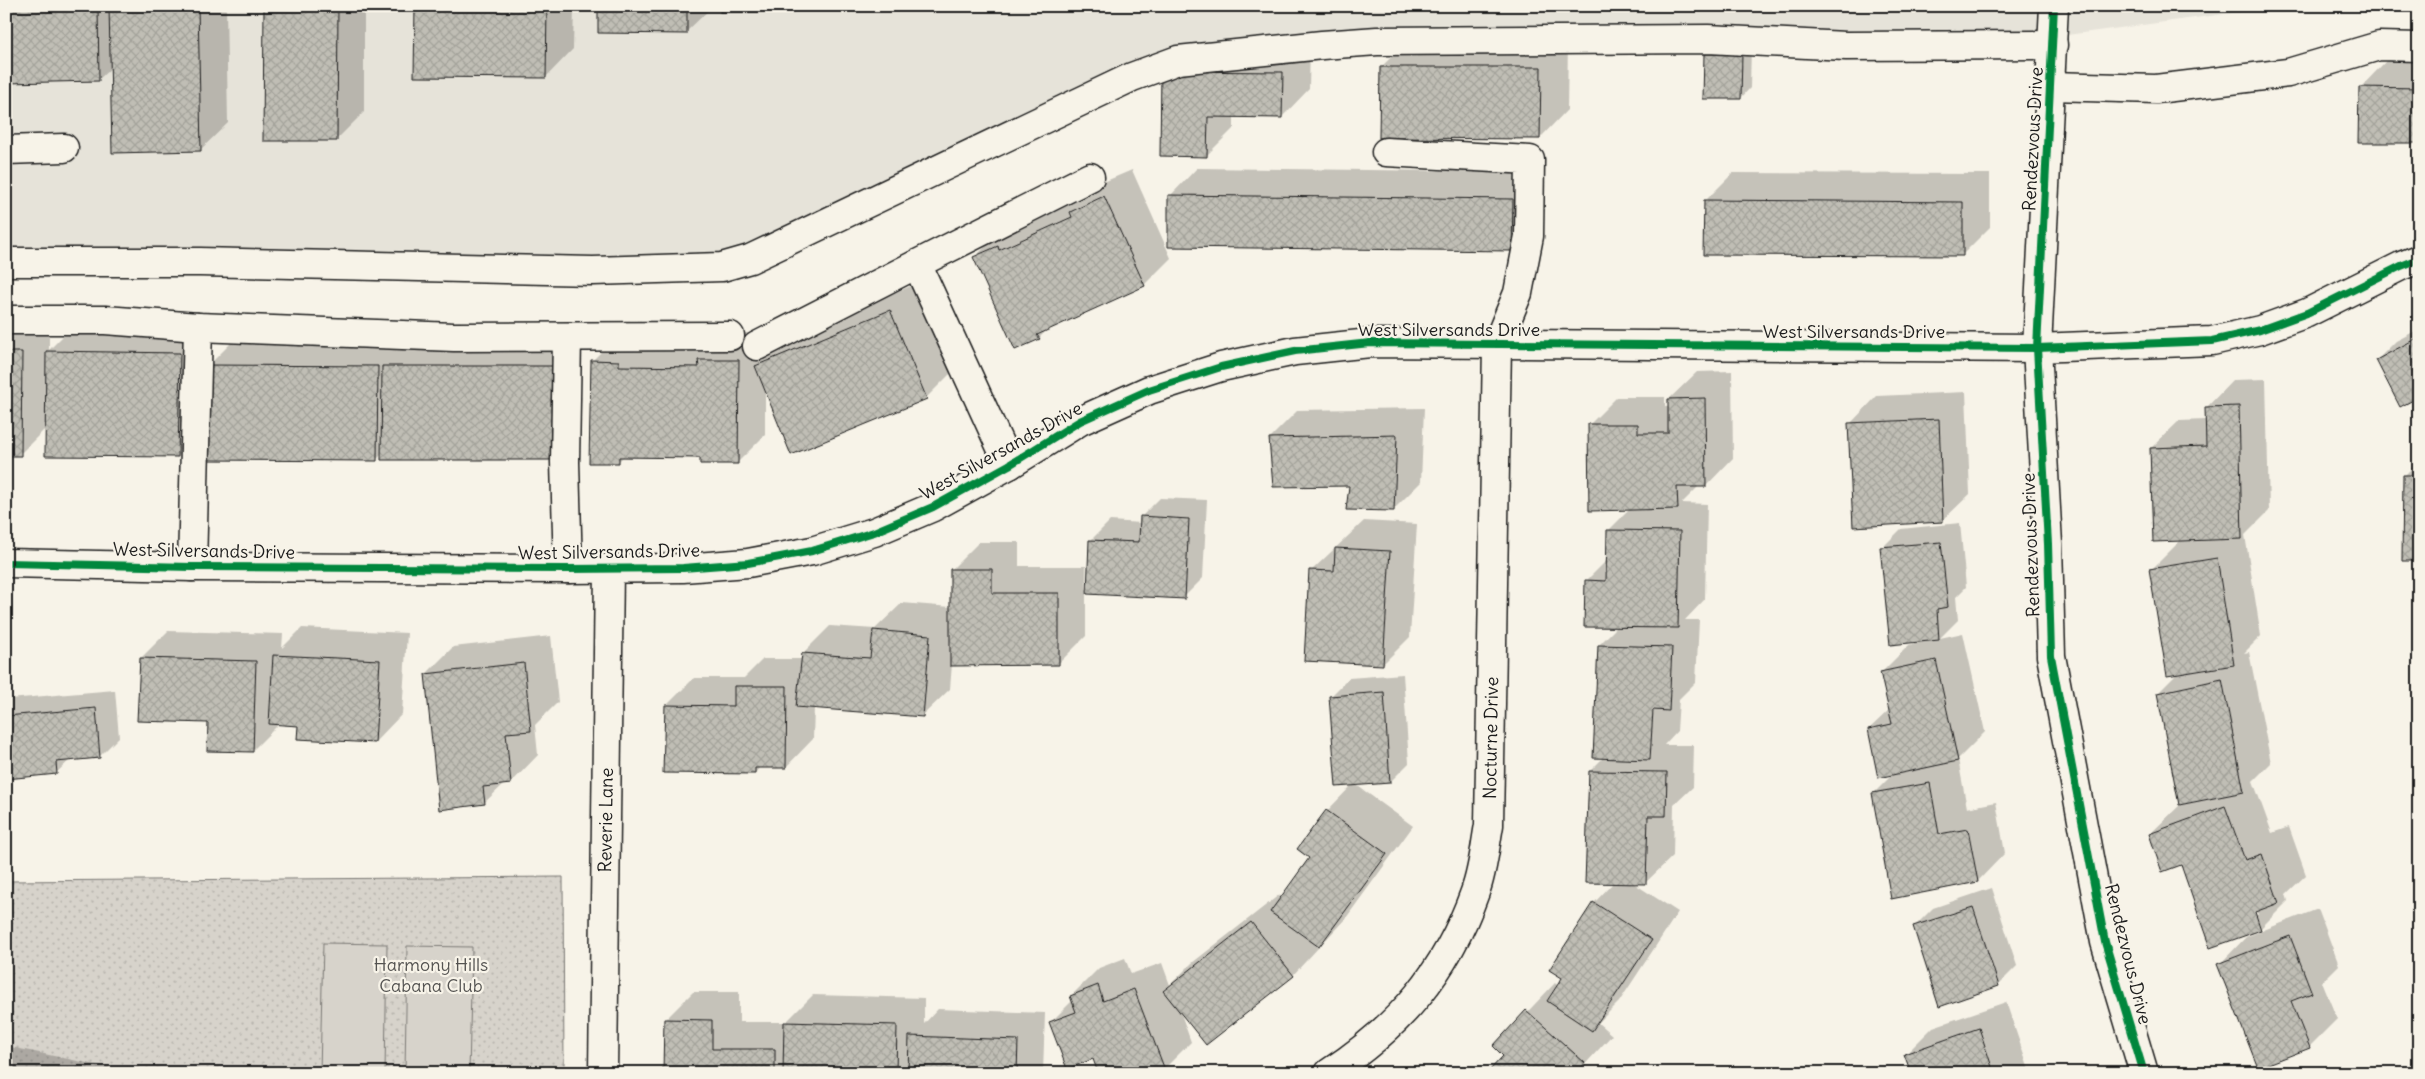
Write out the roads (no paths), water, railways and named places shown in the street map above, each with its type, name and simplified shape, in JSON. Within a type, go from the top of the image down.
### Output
[{"type":"street","name":"Rendezvous Drive","points":[[2054,6],[2037,348],[2048,544],[2051,656],[2105,942],[2144,1073]]},
{"type":"street","points":[[6,262],[200,262],[593,271],[722,267],[750,259],[1115,85],[1178,60],[1377,41],[1708,40],[1846,46],[2053,45]]},
{"type":"street","points":[[2051,86],[2156,89],[2288,73],[2379,46],[2419,47]]},
{"type":"street","points":[[6,150],[64,148]]},
{"type":"street","points":[[1386,152],[1530,160],[1529,236],[1518,293],[1497,344]]},
{"type":"street","points":[[757,346],[1090,177]]},
{"type":"street","name":"West Silversands Drive","points":[[6,563],[192,567],[568,569],[683,568],[729,564],[812,551],[874,532],[933,508],[1009,465],[1080,421],[1150,390],[1221,367],[1295,351],[1370,343],[2037,348],[2212,341],[2260,330],[2307,313],[2401,266],[2419,259]]},
{"type":"street","points":[[917,264],[1009,465]]},
{"type":"street","points":[[6,320],[105,320],[198,327],[454,337],[730,336]]},
{"type":"street","points":[[192,567],[198,327]]},
{"type":"street","points":[[567,337],[565,462],[568,569]]},
{"type":"street","name":"Nocturne Drive","points":[[1329,1073],[1359,1053],[1409,1008],[1448,953],[1476,891],[1489,825],[1497,344]]},
{"type":"street","name":"Reverie Lane","points":[[603,1073],[609,568]]},
{"type":"park label","name":"Harmony Hills Cabana Club","points":[[431,975]]}]
